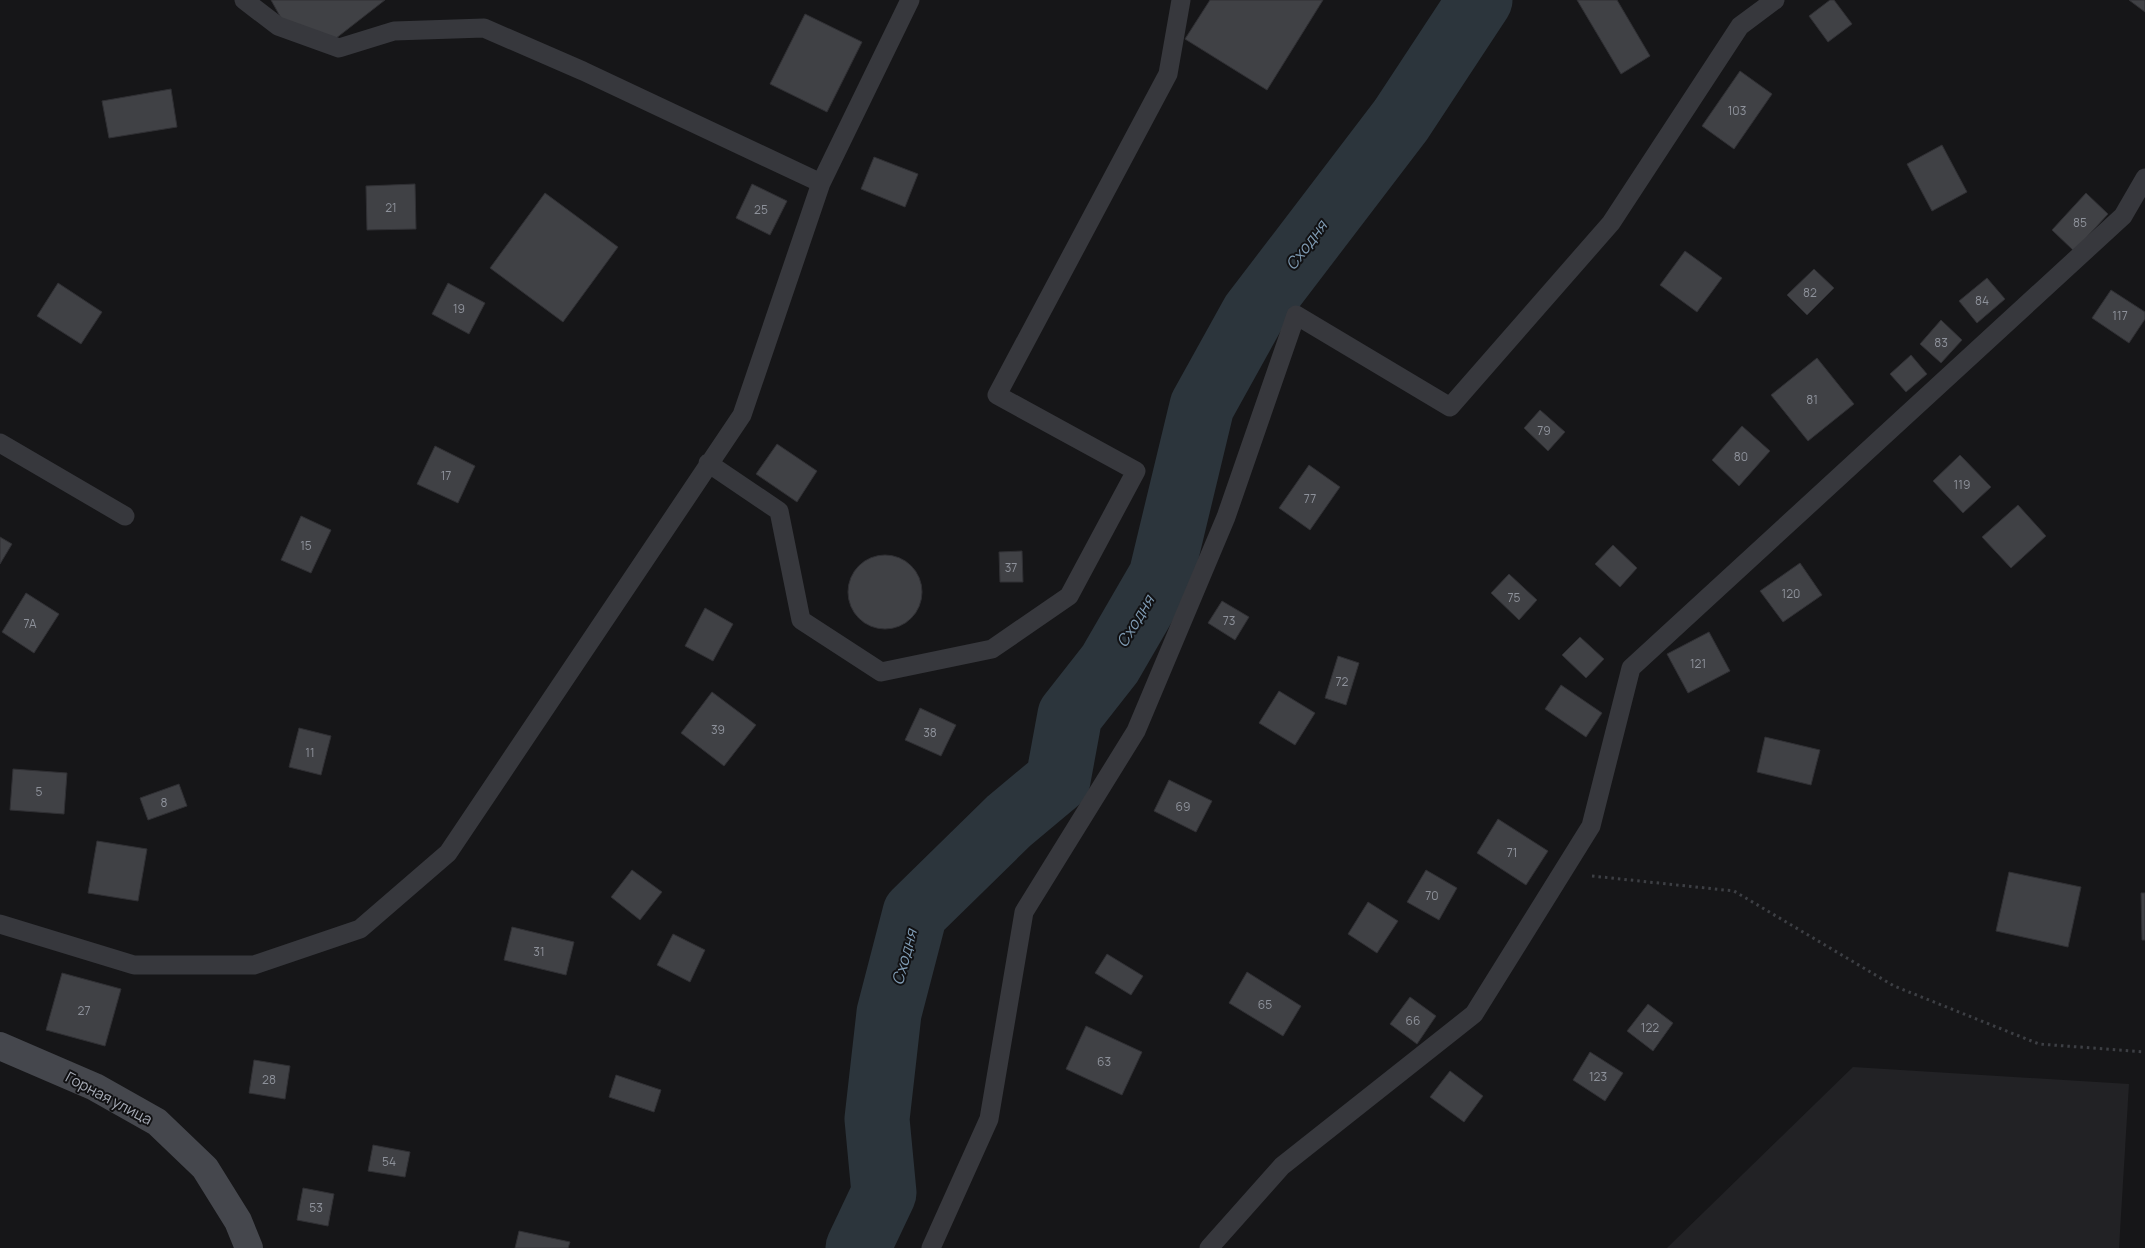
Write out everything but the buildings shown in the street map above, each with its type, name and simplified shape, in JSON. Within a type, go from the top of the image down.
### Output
[{"type":"street","name":"Горная улица","points":[[0,1046],[95,1087],[157,1122],[205,1168],[238,1221],[248,1248]]},
{"type":"lane","points":[[244,0],[278,26],[338,48],[394,31],[484,28],[583,71],[821,184]]},
{"type":"lane","points":[[0,924],[134,965],[254,965],[360,929],[448,853],[742,415],[821,184],[910,0]]},
{"type":"lane","points":[[708,463],[779,511],[801,620],[881,672],[992,649],[1069,596],[1136,471],[997,395],[1168,74],[1182,0]]},
{"type":"lane","points":[[931,1248],[989,1119],[1024,912],[1136,731],[1226,516],[1296,315],[1450,407],[1611,223],[1740,26],[1775,0]]},
{"type":"lane","points":[[1209,1248],[1282,1166],[1474,1014],[1591,826],[1632,668],[2123,216],[2145,178]]},
{"type":"lane","points":[[0,444],[125,516]]},
{"type":"path","points":[[1562,873],[1734,891],[1894,986],[2039,1044],[2145,1052]]},
{"type":"shaded area","points":[[1853,1067],[2129,1084],[2119,1248],[1667,1248]]},
{"type":"waterway","name":"Сходня","points":[[858,1248],[884,1193],[877,1119],[889,1013],[915,913],[1009,821],[1058,780],[1070,715],[1110,664],[1161,576],[1202,406],[1253,314],[1401,120],[1480,0]]}]
